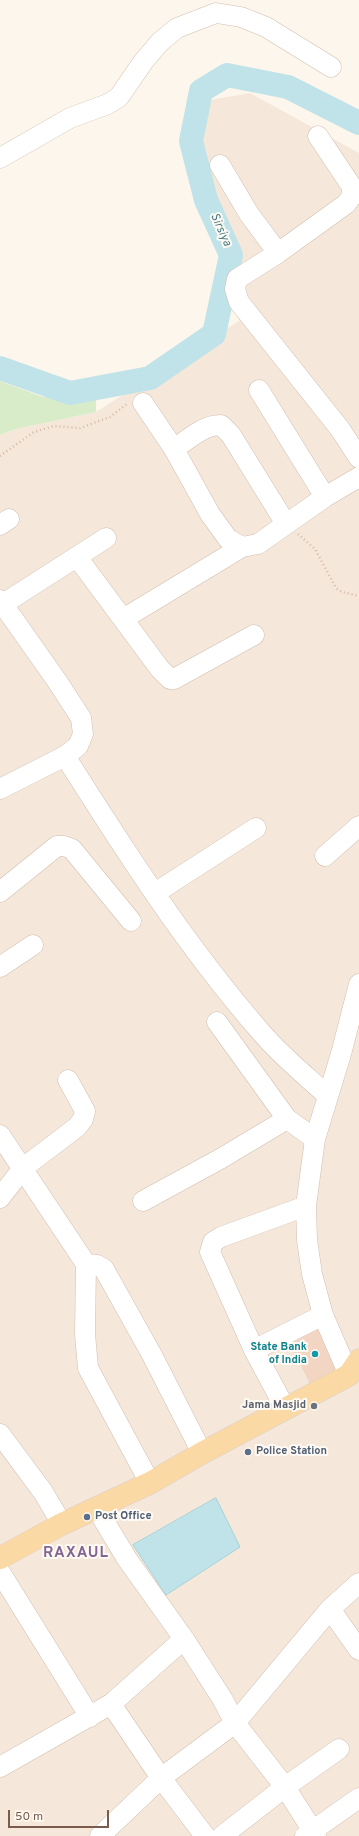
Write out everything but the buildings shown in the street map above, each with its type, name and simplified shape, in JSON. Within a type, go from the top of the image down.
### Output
[{"type":"main road","points":[[0,1558],[62,1524],[150,1483],[285,1408],[354,1367]]},
{"type":"street","points":[[0,158],[70,118],[108,104],[119,97],[143,62],[160,42],[177,28],[216,13],[241,17],[266,27],[331,67]]},
{"type":"street","points":[[318,136],[352,187],[352,196],[346,204],[278,253],[237,279],[235,289],[239,302],[340,429],[359,458]]},
{"type":"street","points":[[220,164],[249,214],[278,253]]},
{"type":"street","points":[[259,390],[325,497]]},
{"type":"street","points":[[143,403],[174,449],[210,514],[228,539],[242,547]]},
{"type":"street","points":[[174,449],[204,428],[213,425],[221,425],[231,435],[286,524]]},
{"type":"street","points":[[123,619],[242,547],[258,544],[325,497],[359,477]]},
{"type":"street","points":[[0,789],[65,756],[78,746],[83,734],[81,718],[58,681],[1,602],[106,538]]},
{"type":"street","points":[[77,557],[160,669],[170,679],[174,679],[254,635]]},
{"type":"street","points":[[65,756],[118,841],[199,956],[261,1032],[328,1096]]},
{"type":"street","points":[[155,893],[256,828]]},
{"type":"street","points":[[325,856],[357,831]]},
{"type":"street","points":[[0,892],[57,846],[64,846],[72,849],[131,921]]},
{"type":"street","points":[[0,967],[33,945]]},
{"type":"street","points":[[354,1367],[323,1315],[312,1274],[307,1240],[306,1206],[315,1139],[328,1096],[353,1032],[359,984]]},
{"type":"street","points":[[217,1022],[287,1119],[315,1139]]},
{"type":"street","points":[[0,1198],[23,1168],[77,1127],[83,1119],[85,1111],[68,1080]]},
{"type":"street","points":[[143,1201],[220,1159],[287,1119]]},
{"type":"street","points":[[0,1135],[86,1264],[85,1334],[88,1368],[150,1483]]},
{"type":"street","points":[[285,1408],[254,1350],[210,1252],[210,1247],[213,1242],[221,1237],[306,1206]]},
{"type":"street","points":[[86,1264],[97,1265],[104,1269],[152,1355],[202,1453]]},
{"type":"street","points":[[254,1350],[323,1315]]},
{"type":"street","points":[[0,1434],[43,1492],[62,1524]]},
{"type":"street","points":[[97,1509],[127,1559],[184,1639],[224,1700],[235,1723],[285,1787],[311,1834],[359,1798]]},
{"type":"street","points":[[0,1572],[90,1717]]},
{"type":"street","points":[[100,1836],[161,1778],[235,1723],[330,1609],[359,1583]]},
{"type":"street","points":[[330,1609],[359,1650]]},
{"type":"street","points":[[0,1767],[111,1704],[184,1639]]},
{"type":"street","points":[[111,1704],[161,1778],[205,1836]]},
{"type":"street","points":[[222,1836],[285,1787],[339,1749]]},
{"type":"path","points":[[0,456],[34,432],[54,426],[80,428],[110,417],[130,401],[143,403]]},
{"type":"path","points":[[286,524],[314,549],[336,588],[342,592],[359,596]]},
{"type":"shaded area","points":[[250,93],[359,153],[359,1836],[0,1836],[0,435],[16,429],[96,412],[239,321],[192,103]]},
{"type":"green space","points":[[0,381],[43,397],[96,398],[96,412],[16,429],[0,435]]},
{"type":"water","points":[[216,1498],[240,1547],[166,1595],[133,1545]]},
{"type":"waterway","name":"Sirsiya","points":[[0,368],[70,393],[150,378],[214,334],[231,255],[206,200],[191,141],[201,91],[227,75],[288,87],[359,123]]},
{"type":"place","name":"State Bank of India","points":[[315,1354]]},
{"type":"place","name":"Jama Masjid","points":[[314,1406]]},
{"type":"place","name":"Police Station","points":[[248,1452]]},
{"type":"place","name":"Post Office","points":[[87,1517]]},
{"type":"district","name":"RAXAUL","points":[[76,1554]]}]
